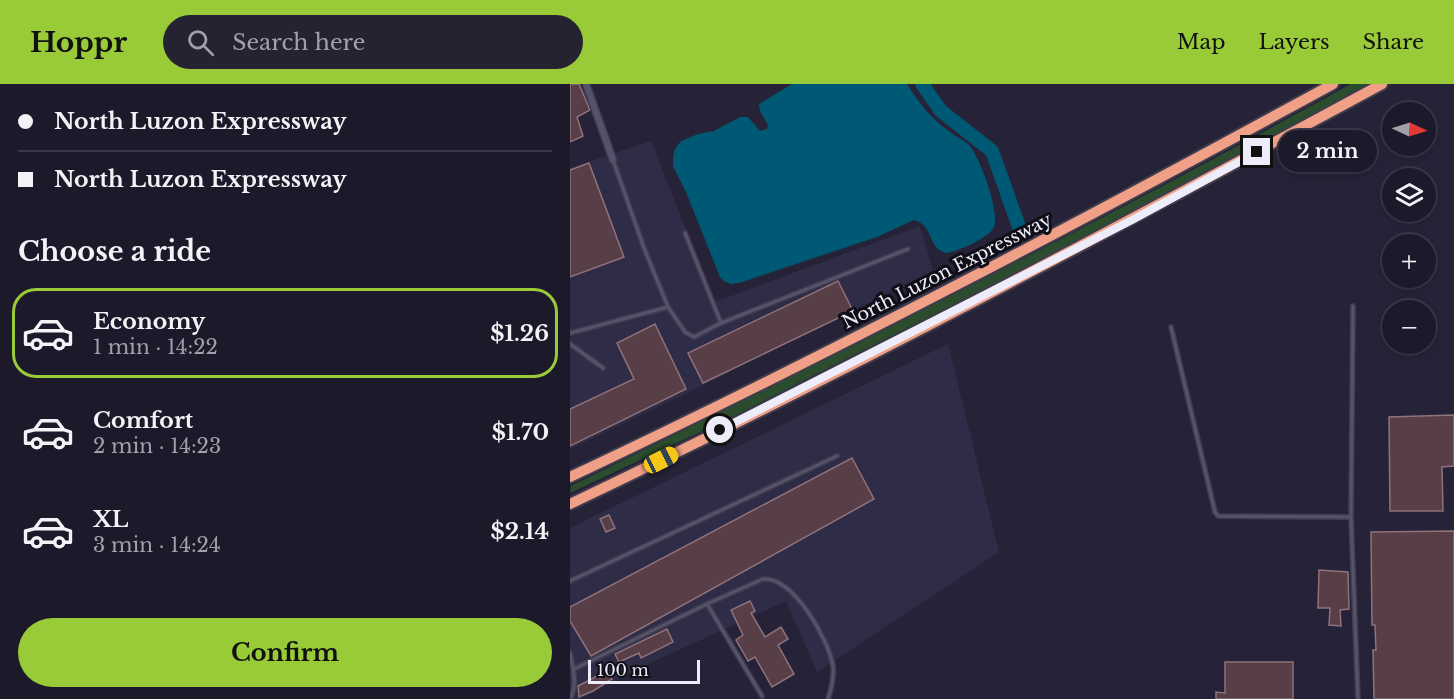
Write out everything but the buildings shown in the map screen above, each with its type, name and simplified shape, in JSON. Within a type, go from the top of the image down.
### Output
[{"type":"highway","name":"North Luzon Expressway","points":[[570,477],[825,352],[1121,200],[1333,84]]},
{"type":"highway","points":[[570,504],[827,377],[1132,220],[1382,84]]},
{"type":"highway","points":[[570,472],[606,460]]},
{"type":"street","points":[[586,84],[613,160]]},
{"type":"lane","points":[[613,160],[644,248],[668,307],[685,332],[694,337],[721,323],[908,249]]},
{"type":"lane","points":[[685,233],[721,323]]},
{"type":"lane","points":[[1353,306],[1352,517],[1358,699]]},
{"type":"lane","points":[[570,333],[668,307]]},
{"type":"lane","points":[[1171,327],[1215,512],[1218,516],[1352,517]]},
{"type":"lane","points":[[570,344],[603,368]]},
{"type":"lane","points":[[570,580],[837,456]]},
{"type":"lane","points":[[574,669],[707,604],[763,579],[771,578],[782,584],[802,602],[825,641],[833,667],[828,699]]},
{"type":"lane","points":[[707,604],[762,696]]},
{"type":"lane","points":[[570,653],[574,669],[574,692],[570,699]]},
{"type":"shaded area","points":[[651,141],[715,302],[920,226],[933,271],[570,449],[570,168]]},
{"type":"shaded area","points":[[948,344],[999,552],[817,672],[786,601],[633,671],[581,699],[570,699],[570,528]]},
{"type":"green space","points":[[1351,84],[1370,84],[1062,249],[732,417],[570,493],[571,486],[963,290]]},
{"type":"water","points":[[792,84],[907,84],[931,116],[952,134],[967,143],[973,151],[992,198],[994,227],[986,236],[972,244],[946,253],[936,246],[925,227],[914,220],[877,237],[739,283],[731,284],[724,281],[720,277],[686,192],[673,166],[675,149],[681,141],[714,131],[740,117],[748,117],[760,131],[767,129],[768,125],[760,111],[759,104]]},
{"type":"waterway","points":[[922,84],[941,111],[992,151],[1019,227]]},
{"type":"route","points":[[720,430],[1132,220],[1257,152]]}]
